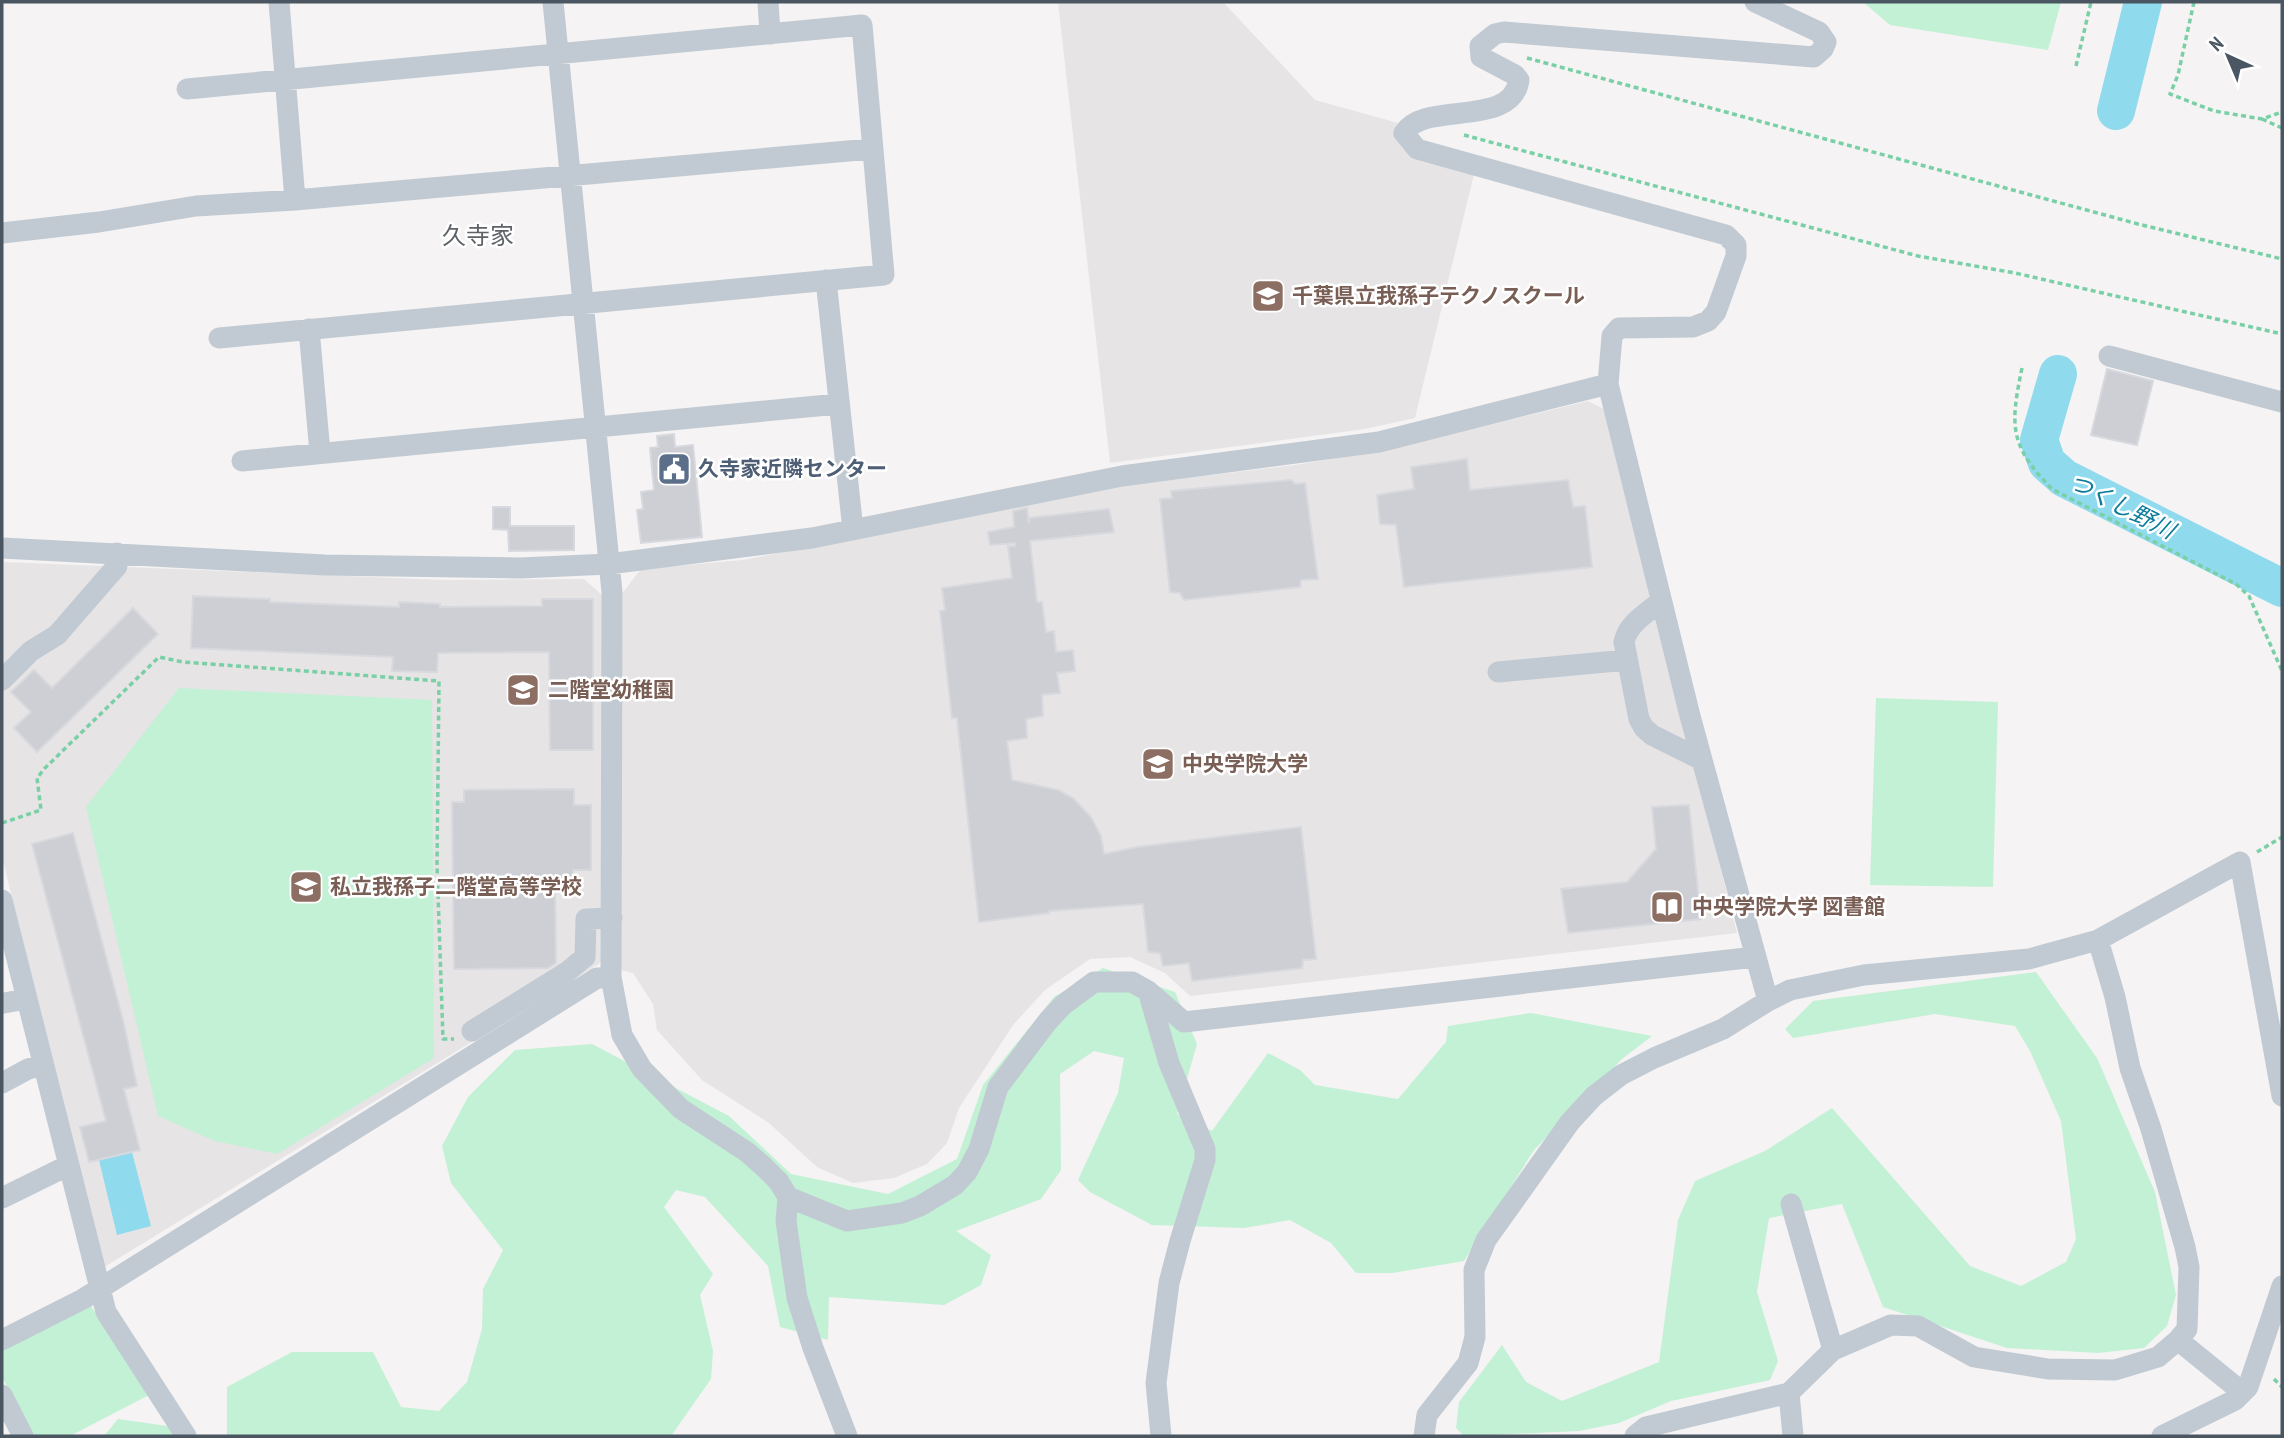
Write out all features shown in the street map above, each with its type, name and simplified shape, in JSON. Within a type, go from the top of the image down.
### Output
[{"type":"street","points":[[279,2],[295,200]]},
{"type":"street","points":[[553,2],[612,592],[611,977],[622,1035],[642,1069],[681,1110],[747,1152],[779,1182],[788,1197],[786,1221],[797,1298],[847,1436]]},
{"type":"street","points":[[768,2],[770,34]]},
{"type":"street","points":[[1755,2],[1819,32],[1826,41],[1823,49],[1814,57],[1504,32],[1495,34],[1480,46],[1481,57],[1515,75],[1519,80],[1513,97],[1483,110],[1419,121],[1404,133],[1417,149],[1726,235],[1736,245],[1736,256],[1716,312],[1708,321],[1693,327],[1619,328],[1612,336],[1608,384],[1702,760],[1768,1001]]},
{"type":"street","points":[[187,89],[862,25],[884,275],[219,338]]},
{"type":"street","points":[[2,233],[99,222],[196,206],[295,200],[871,149]]},
{"type":"street","points":[[826,280],[853,530]]},
{"type":"street","points":[[309,329],[320,453]]},
{"type":"street","points":[[2109,356],[2282,402]]},
{"type":"street","points":[[2,548],[325,565],[520,568],[609,564],[768,545],[1122,476],[1379,442],[1608,384]]},
{"type":"street","points":[[242,461],[838,404]]},
{"type":"street","points":[[2,680],[31,651],[57,635],[117,566],[117,553]]},
{"type":"street","points":[[1661,601],[1631,626],[1624,642],[1639,719],[1652,735],[1702,760]]},
{"type":"street","points":[[1498,672],[1628,660]]},
{"type":"street","points":[[1424,1436],[1427,1415],[1468,1363],[1475,1337],[1474,1270],[1486,1240],[1570,1122],[1594,1096],[1621,1075],[1723,1029],[1790,990],[1864,975],[2029,959],[2098,940],[2240,862],[2282,1096]]},
{"type":"street","points":[[3,910],[106,1312],[186,1436]]},
{"type":"street","points":[[472,1031],[567,972],[585,957],[586,919],[612,918]]},
{"type":"street","points":[[1635,1436],[1646,1427],[1789,1393],[1833,1350],[1891,1325],[1918,1326],[1974,1357],[2048,1369],[2115,1370],[2158,1357],[2178,1340],[2186,1329],[2189,1266],[2151,1129],[2130,1068],[2115,998],[2098,940]]},
{"type":"street","points":[[788,1197],[847,1221],[902,1213],[955,1185],[974,1160],[998,1087],[1048,1021],[1063,1005],[1094,982],[1127,981],[1147,991],[1184,1022],[1755,957]]},
{"type":"street","points":[[2,1340],[83,1299],[597,978],[611,977]]},
{"type":"street","points":[[1147,991],[1169,1063],[1205,1149],[1205,1160],[1169,1283],[1157,1383],[1161,1436]]},
{"type":"street","points":[[4,1003],[26,999]]},
{"type":"street","points":[[2,1083],[28,1069],[43,1065]]},
{"type":"street","points":[[2,1198],[69,1165]]},
{"type":"street","points":[[1791,1204],[1833,1350]]},
{"type":"street","points":[[2162,1436],[2235,1400],[2248,1387],[2282,1286]]},
{"type":"street","points":[[2178,1340],[2242,1392]]},
{"type":"street","points":[[1789,1393],[1793,1436]]},
{"type":"street","points":[[2,1395],[23,1436]]},
{"type":"path","points":[[2076,66],[2091,2]]},
{"type":"path","points":[[2194,2],[2178,75],[2169,94],[2214,111],[2262,119],[2282,128]]},
{"type":"path","points":[[1526,57],[2138,224],[2282,259]]},
{"type":"path","points":[[2262,119],[2282,112]]},
{"type":"path","points":[[1459,134],[1918,256],[2015,273],[2282,334]]},
{"type":"path","points":[[2022,368],[2013,410],[2015,433],[2024,456],[2039,475],[2052,489],[2236,584],[2249,596],[2282,671]]},
{"type":"path","points":[[2,823],[41,810],[37,778],[44,768],[159,657],[183,662],[439,681],[437,865],[443,1039],[457,1039],[472,1031]]},
{"type":"path","points":[[2240,862],[2282,837]]},
{"type":"shaded area","name":"千葉県立我孫子テクノスクール","points":[[1058,2],[1223,2],[1315,100],[1398,123],[1395,133],[1402,148],[1415,157],[1474,174],[1415,418],[1365,429],[1110,463]]},
{"type":"shaded area","name":"中央学院大学","points":[[1588,401],[1606,410],[1737,933],[1190,996],[1165,973],[1130,957],[1090,959],[1045,990],[1013,1025],[959,1108],[947,1143],[927,1164],[894,1178],[853,1183],[817,1167],[769,1123],[702,1080],[657,1030],[653,1004],[633,973],[621,970],[621,595],[641,569],[743,560],[1121,486],[1295,465],[1385,450]]},
{"type":"shaded area","name":"私立我孫子二階堂高等学校","points":[[2,562],[445,580],[584,579],[602,595],[602,962],[101,1269],[2,856]]},
{"type":"green space","points":[[1863,2],[2061,2],[2048,50],[1890,25]]},
{"type":"green space","points":[[179,688],[432,700],[434,1058],[277,1154],[215,1141],[158,1116],[86,807]]},
{"type":"green space","points":[[1876,698],[1998,702],[1993,887],[1870,885]]},
{"type":"green space","points":[[1103,968],[1175,992],[1197,1044],[1177,1114],[1212,1131],[1268,1053],[1300,1070],[1315,1085],[1398,1099],[1446,1042],[1448,1026],[1531,1013],[1652,1036],[1622,1059],[1534,1150],[1464,1261],[1392,1273],[1356,1273],[1331,1243],[1290,1220],[1244,1228],[1152,1225],[1090,1192],[1078,1180],[1118,1093],[1124,1058],[1094,1051],[1060,1074],[1061,1170],[1041,1199],[956,1231],[991,1255],[981,1285],[944,1305],[829,1297],[828,1340],[780,1327],[768,1266],[705,1197],[676,1190],[664,1207],[713,1274],[700,1295],[713,1351],[711,1379],[671,1436],[227,1436],[227,1387],[292,1352],[373,1352],[401,1407],[439,1411],[467,1382],[482,1329],[483,1289],[503,1250],[451,1183],[442,1146],[468,1097],[515,1050],[592,1044],[729,1116],[791,1174],[888,1194],[957,1159],[983,1085],[1054,997]]},
{"type":"green space","points":[[2036,972],[2097,1058],[2155,1192],[2176,1295],[2167,1326],[2144,1348],[2098,1353],[2007,1348],[1883,1307],[1842,1204],[1769,1218],[1757,1292],[1778,1361],[1770,1380],[1671,1401],[1619,1423],[1579,1431],[1464,1436],[1456,1428],[1459,1402],[1502,1345],[1526,1382],[1562,1401],[1659,1362],[1678,1220],[1695,1181],[1765,1151],[1832,1108],[1970,1266],[2021,1286],[2066,1262],[2076,1239],[2061,1121],[2030,1051],[2015,1026],[1935,1014],[1793,1038],[1785,1029],[1813,1001]]},
{"type":"green space","points":[[89,1303],[149,1395],[70,1436],[34,1436],[2,1377],[2,1349]]},
{"type":"green space","points":[[118,1419],[181,1428],[180,1436],[104,1436]]},
{"type":"water","points":[[132,1152],[151,1226],[117,1235],[99,1160]]},
{"type":"building","points":[[2107,369],[2153,381],[2137,445],[2091,435]]},
{"type":"building","name":"久寺家近隣センター","points":[[674,434],[675,447],[693,445],[702,537],[641,543],[637,510],[643,509],[641,492],[654,490],[650,448],[658,447],[657,436]]},
{"type":"building","points":[[1467,459],[1470,490],[1568,480],[1573,507],[1585,506],[1592,567],[1404,587],[1396,525],[1380,524],[1377,495],[1414,489],[1411,467]]},
{"type":"building","points":[[1291,480],[1295,484],[1305,483],[1318,579],[1301,580],[1300,587],[1184,600],[1180,593],[1170,592],[1160,499],[1172,498],[1171,491]]},
{"type":"building","points":[[493,507],[510,507],[510,526],[574,526],[574,550],[509,551],[508,530],[493,529]]},
{"type":"building","points":[[1027,508],[1029,523],[1029,518],[1109,509],[1114,532],[1030,541],[1037,602],[1042,602],[1046,632],[1054,631],[1056,652],[1073,650],[1075,671],[1057,673],[1060,693],[1042,695],[1043,716],[1026,719],[1027,738],[1007,741],[1012,780],[1058,790],[1073,798],[1091,817],[1101,836],[1104,854],[1137,847],[1301,827],[1316,959],[1303,960],[1302,968],[1192,981],[1189,963],[1163,966],[1160,953],[1148,952],[1143,904],[1049,911],[979,922],[957,718],[952,718],[940,611],[945,610],[942,588],[1012,578],[1008,546],[1015,546],[1015,543],[990,545],[988,532],[1014,527],[1013,511]]},
{"type":"building","points":[[193,596],[399,607],[399,602],[440,604],[440,607],[542,606],[542,599],[593,599],[593,750],[550,750],[549,652],[438,653],[437,672],[392,671],[393,657],[191,648]]},
{"type":"building","points":[[133,608],[158,634],[37,752],[14,728],[31,712],[11,692],[34,670],[52,688]]},
{"type":"building","points":[[574,789],[574,805],[591,805],[591,870],[573,870],[573,883],[555,883],[556,963],[548,968],[454,969],[452,802],[464,802],[464,790]]},
{"type":"building","points":[[1689,805],[1701,919],[1568,933],[1561,889],[1627,882],[1656,849],[1652,807]]},
{"type":"building","points":[[73,833],[124,1024],[137,1086],[124,1089],[140,1150],[89,1162],[80,1127],[106,1121],[32,844]]},
{"type":"waterway","name":"つくし野川","points":[[2116,111],[2143,2]]},
{"type":"waterway","name":"つくし野川","points":[[2058,374],[2039,440],[2047,463],[2064,478],[2282,588]]},
{"type":"place","name":"千葉県立我孫子テクノスクール","points":[[1268,296]]},
{"type":"place","name":"久寺家近隣センター","points":[[674,469]]},
{"type":"place","name":"二階堂幼稚園","points":[[523,690]]},
{"type":"place","name":"中央学院大学","points":[[1158,764]]},
{"type":"place","name":"私立我孫子二階堂高等学校","points":[[306,887]]},
{"type":"place","name":"中央学院大学 図書館","points":[[1667,907]]},
{"type":"district","name":"久寺家","points":[[478,236]]}]
